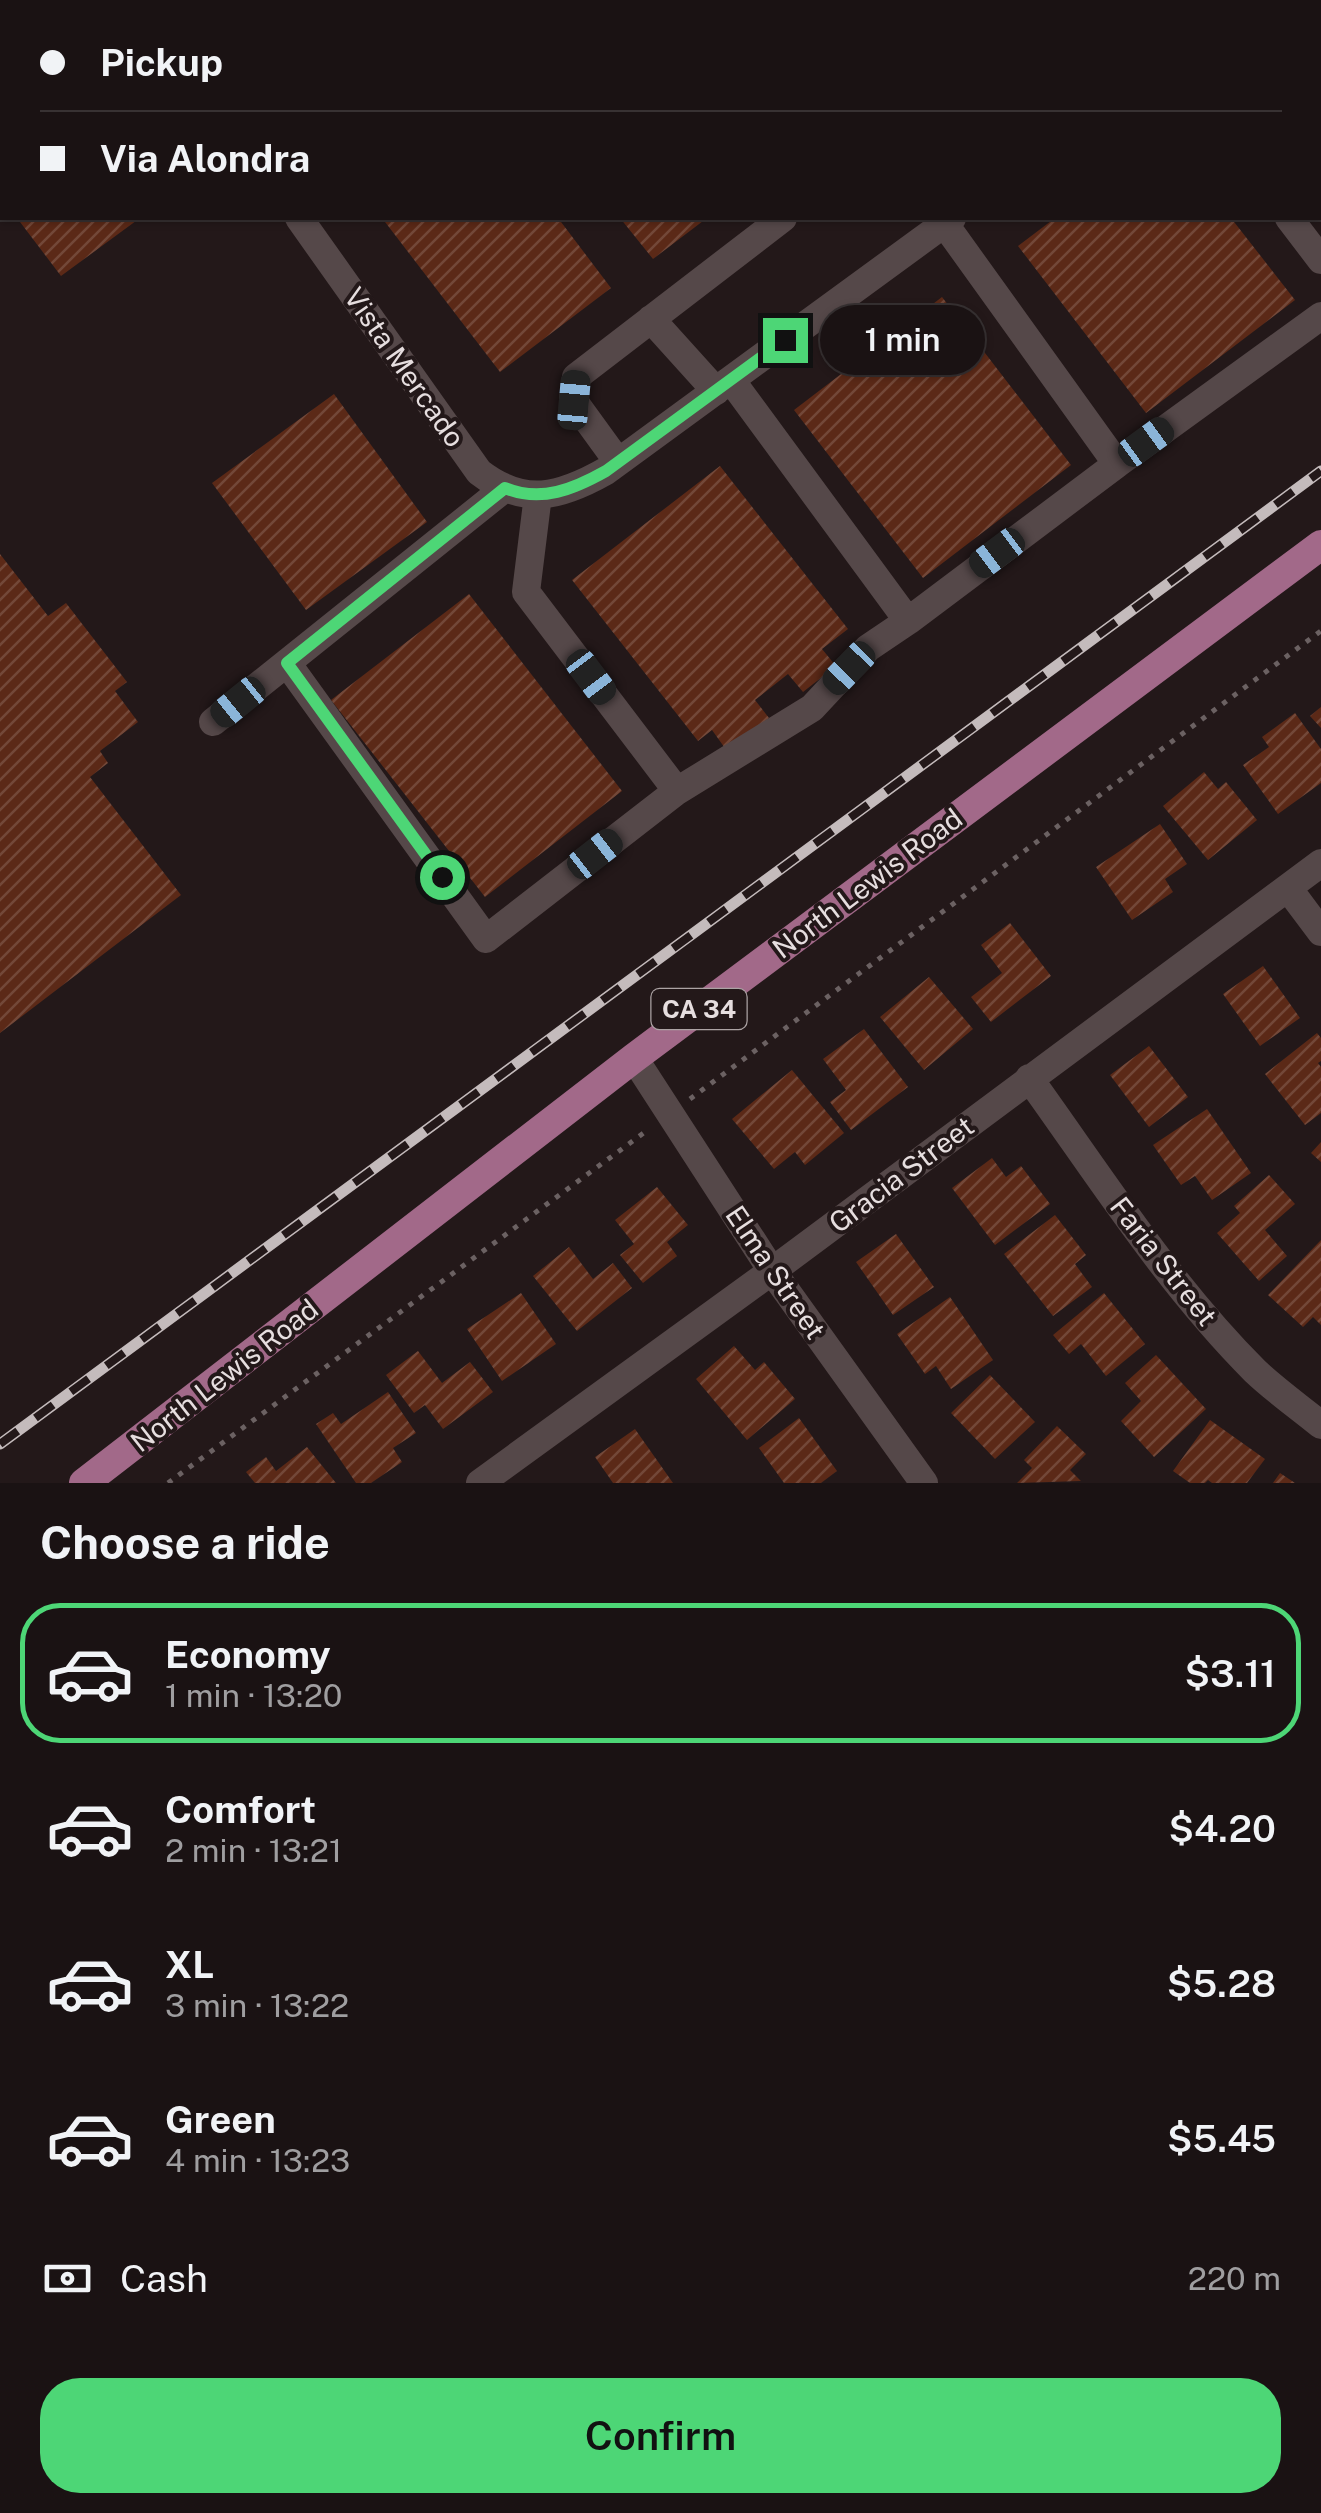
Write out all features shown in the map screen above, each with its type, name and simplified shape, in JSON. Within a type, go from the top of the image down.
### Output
[{"type":"main road","name":"North Lewis Road","points":[[84,1483],[634,1058],[1321,545]]},
{"type":"street","name":"Vista Mercado","points":[[304,220],[479,472],[524,493]]},
{"type":"street","points":[[618,462],[574,400],[576,376],[780,220]]},
{"type":"street","points":[[213,722],[287,663],[524,493],[554,494],[585,483],[618,462],[948,220],[1117,464]]},
{"type":"street","points":[[1291,220],[1321,260]]},
{"type":"street","points":[[287,663],[486,938],[677,791],[812,708],[868,648],[1321,316]]},
{"type":"street","points":[[651,319],[724,385],[908,621]]},
{"type":"street","points":[[524,493],[526,592],[677,791]]},
{"type":"street","name":"Gracia Street","points":[[480,1483],[519,1472],[772,1271],[1321,863]]},
{"type":"street","points":[[1288,888],[1321,932]]},
{"type":"street","name":"Elma Street","points":[[634,1058],[772,1271],[924,1483]]},
{"type":"street","name":"Faria Street","points":[[1029,1078],[1166,1269],[1212,1324],[1258,1373],[1321,1424]]},
{"type":"path","points":[[714,1080],[1321,631]]},
{"type":"path","points":[[168,1483],[634,1141]]},
{"type":"building","points":[[19,220],[137,220],[61,276]]},
{"type":"building","points":[[384,220],[560,220],[611,288],[500,372]]},
{"type":"building","points":[[622,220],[704,220],[653,259]]},
{"type":"building","points":[[1052,220],[1233,220],[1295,300],[1146,413],[1018,246]]},
{"type":"building","points":[[942,297],[1071,465],[923,578],[794,410]]},
{"type":"building","points":[[334,394],[427,522],[306,610],[212,483]]},
{"type":"building","points":[[720,466],[848,629],[822,649],[836,666],[803,692],[788,674],[755,700],[769,718],[727,751],[712,730],[698,741],[572,580]]},
{"type":"building","points":[[0,554],[48,616],[66,603],[127,682],[115,691],[138,722],[100,751],[108,763],[90,777],[181,895],[0,1033]]},
{"type":"building","points":[[469,594],[622,791],[485,897],[331,700]]},
{"type":"building","points":[[1321,707],[1321,728],[1310,716]]},
{"type":"building","points":[[1295,713],[1321,749],[1321,783],[1278,814],[1243,765],[1269,747],[1262,737]]},
{"type":"building","points":[[1204,772],[1218,789],[1226,782],[1257,820],[1208,860],[1163,806]]},
{"type":"building","points":[[1160,824],[1187,864],[1165,879],[1173,892],[1132,920],[1096,867]]},
{"type":"building","points":[[1010,923],[1051,976],[991,1022],[971,997],[1002,973],[981,945]]},
{"type":"building","points":[[1263,966],[1300,1018],[1260,1046],[1223,994]]},
{"type":"building","points":[[929,977],[973,1029],[924,1070],[880,1017]]},
{"type":"building","points":[[864,1029],[908,1087],[851,1130],[830,1102],[846,1090],[823,1059]]},
{"type":"building","points":[[1317,1033],[1321,1038],[1321,1113],[1305,1125],[1265,1074]]},
{"type":"building","points":[[1149,1046],[1188,1097],[1149,1127],[1110,1075]]},
{"type":"building","points":[[792,1070],[844,1133],[805,1165],[795,1152],[774,1169],[732,1119]]},
{"type":"building","points":[[1207,1109],[1251,1173],[1212,1200],[1195,1176],[1181,1185],[1153,1145]]},
{"type":"building","points":[[1321,1142],[1321,1162],[1311,1153]]},
{"type":"building","points":[[992,1158],[1006,1177],[1021,1166],[1050,1204],[995,1245],[952,1188]]},
{"type":"building","points":[[1269,1175],[1295,1204],[1265,1230],[1287,1256],[1259,1281],[1217,1233],[1240,1213],[1234,1206]]},
{"type":"building","points":[[657,1187],[688,1225],[667,1242],[677,1256],[643,1283],[620,1255],[634,1244],[615,1220]]},
{"type":"building","points":[[1055,1215],[1086,1255],[1075,1264],[1092,1287],[1053,1316],[1004,1254]]},
{"type":"building","points":[[896,1234],[934,1287],[893,1315],[856,1262]]},
{"type":"building","points":[[1321,1240],[1321,1325],[1313,1317],[1303,1327],[1268,1295]]},
{"type":"building","points":[[569,1247],[593,1279],[613,1263],[632,1288],[577,1331],[533,1276]]},
{"type":"building","points":[[521,1293],[556,1344],[502,1381],[467,1329]]},
{"type":"building","points":[[1104,1293],[1145,1344],[1106,1376],[1081,1344],[1069,1354],[1053,1335]]},
{"type":"building","points":[[950,1297],[993,1360],[951,1389],[936,1366],[925,1374],[897,1334]]},
{"type":"building","points":[[734,1346],[755,1370],[764,1362],[795,1399],[747,1440],[696,1379]]},
{"type":"building","points":[[418,1351],[442,1383],[470,1362],[493,1392],[443,1429],[425,1405],[414,1413],[386,1375]]},
{"type":"building","points":[[1156,1355],[1206,1409],[1154,1457],[1121,1421],[1141,1401],[1125,1383]]},
{"type":"building","points":[[990,1375],[1035,1422],[995,1459],[951,1413]]},
{"type":"building","points":[[388,1392],[416,1433],[393,1448],[402,1462],[371,1483],[356,1483],[316,1424],[333,1413],[341,1424]]},
{"type":"building","points":[[799,1418],[837,1471],[821,1483],[784,1483],[759,1448]]},
{"type":"building","points":[[1210,1420],[1265,1459],[1247,1483],[1190,1483],[1173,1471]]},
{"type":"building","points":[[1057,1426],[1086,1454],[1070,1470],[1081,1481],[1017,1483],[1032,1468],[1024,1460]]},
{"type":"building","points":[[635,1429],[673,1483],[613,1483],[595,1457]]},
{"type":"building","points":[[307,1447],[336,1483],[255,1483],[246,1472],[266,1457],[276,1471]]},
{"type":"building","points":[[1280,1473],[1295,1483],[1273,1483]]},
{"type":"railway","points":[[0,1444],[1321,471]]},
{"type":"route","points":[[442,877],[287,663],[505,488],[528,496],[554,494],[585,483],[785,340]]}]
